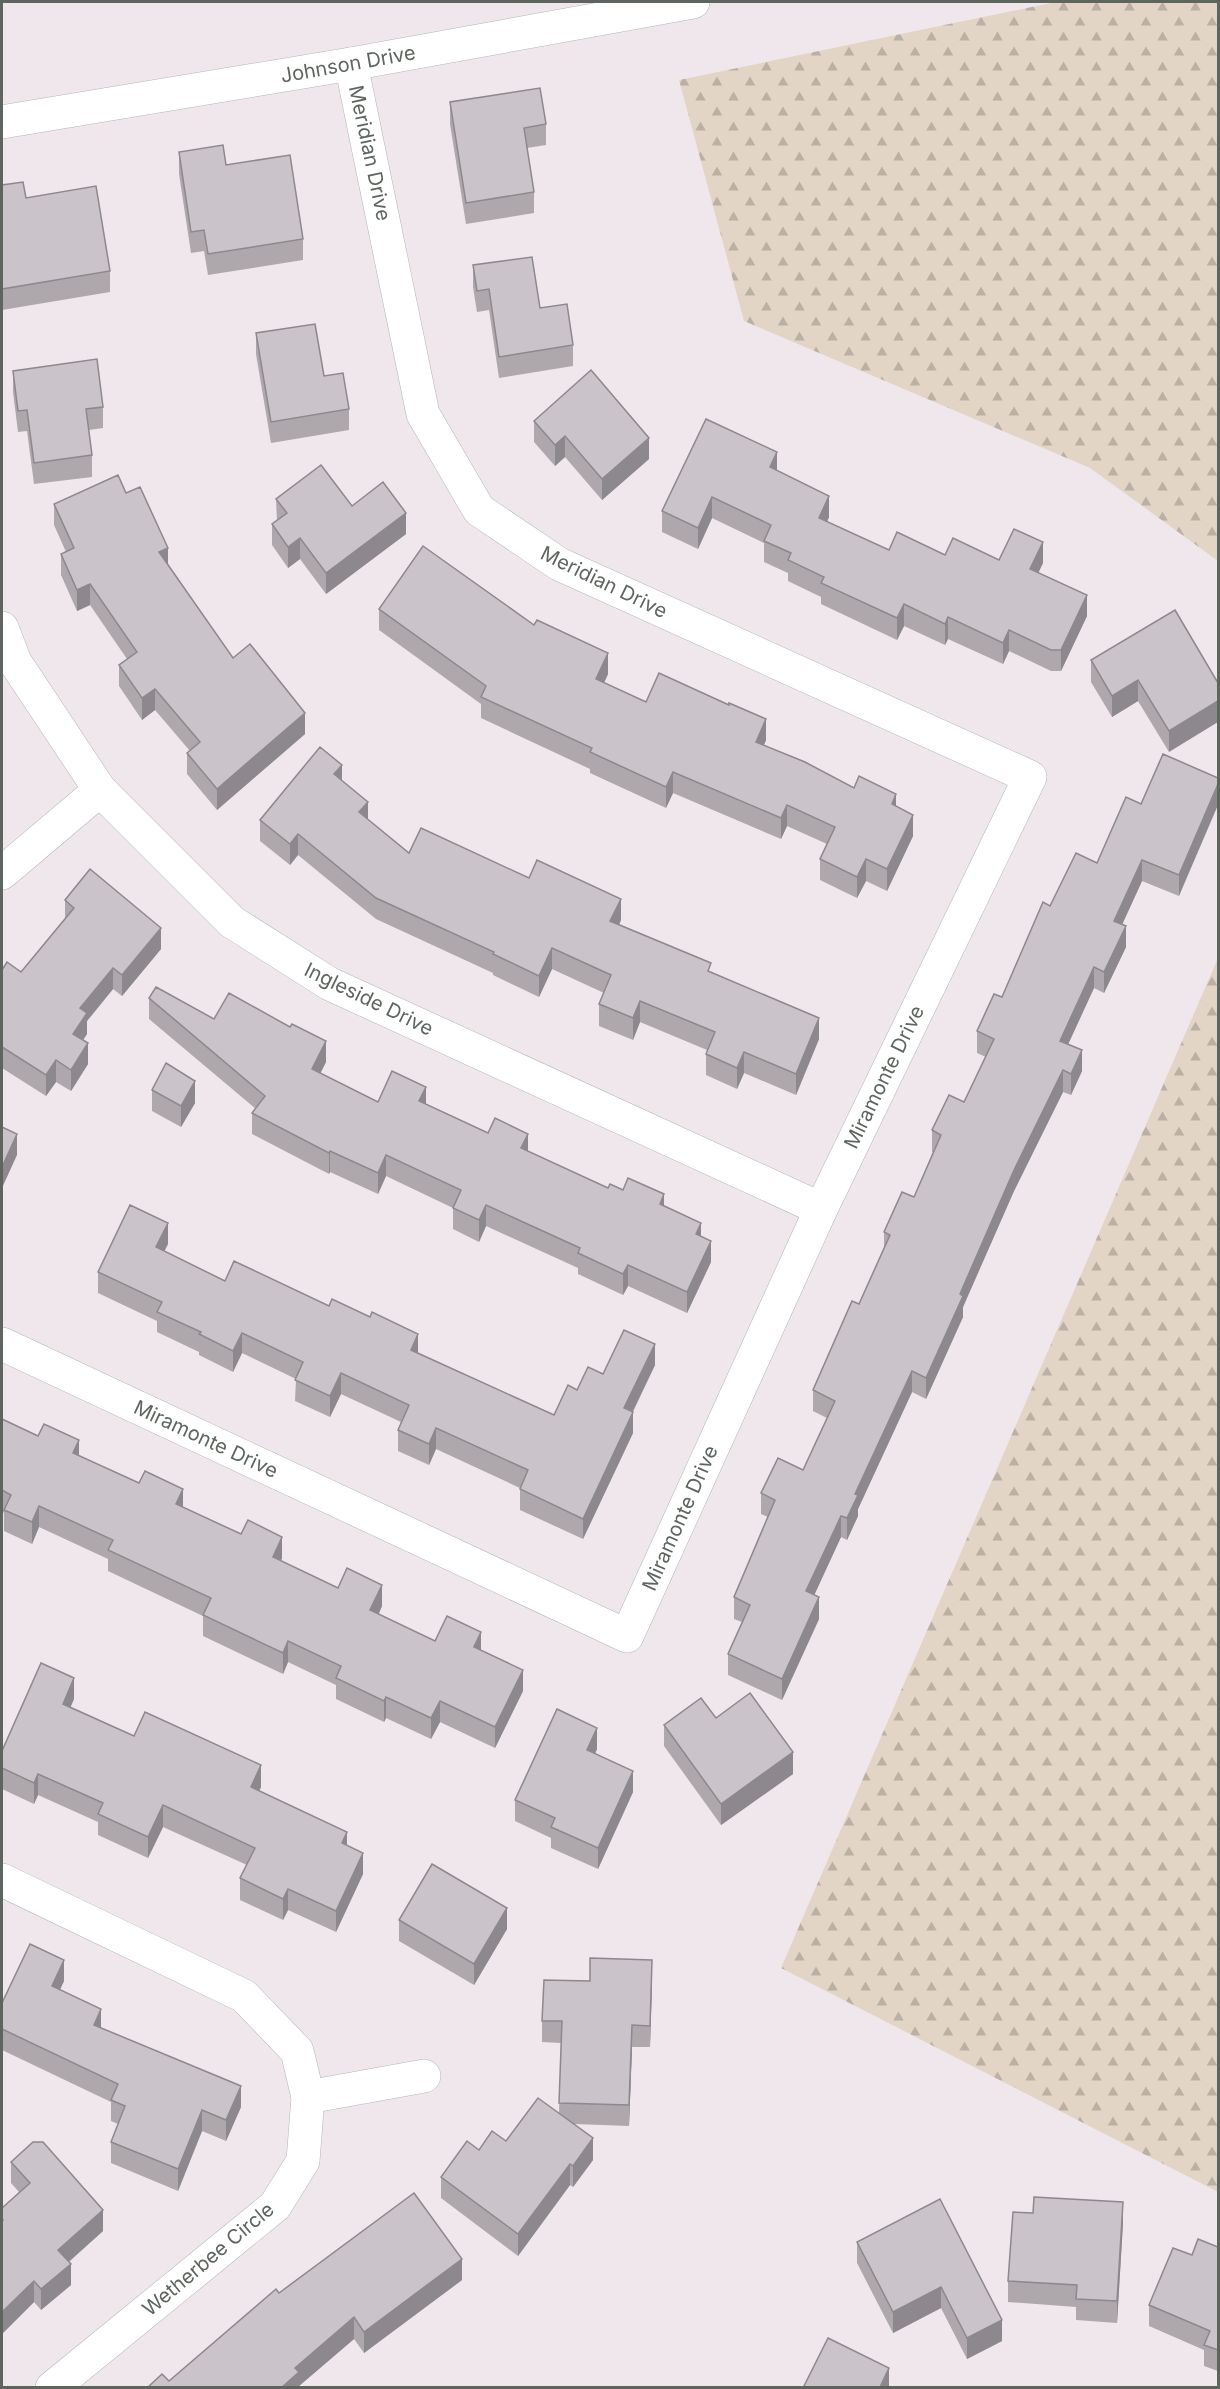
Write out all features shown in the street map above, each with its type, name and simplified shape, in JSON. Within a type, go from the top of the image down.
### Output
[{"type":"street","name":"Johnson Drive","points":[[2,122],[351,64],[693,2]]},
{"type":"street","name":"Meridian Drive","points":[[351,64],[423,414],[479,510],[559,564],[1030,777]]},
{"type":"street","name":"Ingleside Drive","points":[[2,628],[15,662],[100,790],[232,921],[330,984],[821,1209]]},
{"type":"street","name":"Miramonte Drive","points":[[2,1344],[627,1636],[821,1209],[1030,777]]},
{"type":"street","points":[[2,873],[100,790]]},
{"type":"street","name":"Wetherbee Circle","points":[[2,1880],[244,1996],[297,2051],[308,2097],[303,2161],[276,2206],[52,2388]]},
{"type":"street","points":[[308,2097],[424,2076]]},
{"type":"green space","points":[[1056,2],[1218,2],[1218,561],[1090,468],[744,321],[679,80]]},
{"type":"green space","points":[[1218,958],[1218,2192],[781,1968]]},
{"type":"building","points":[[540,88],[546,124],[524,128],[534,192],[466,203],[450,102]]},
{"type":"building","points":[[223,145],[226,165],[290,155],[303,239],[208,254],[204,230],[191,232],[179,152]]},
{"type":"building","points":[[23,182],[26,198],[96,186],[110,271],[2,289],[2,185]]},
{"type":"building","points":[[532,257],[540,308],[567,304],[573,345],[499,357],[489,289],[477,291],[473,265]]},
{"type":"building","points":[[315,324],[324,376],[343,373],[349,409],[271,422],[256,333]]},
{"type":"building","points":[[97,359],[103,407],[86,409],[92,455],[34,463],[27,410],[18,411],[13,371]]},
{"type":"building","points":[[591,370],[649,438],[602,479],[565,436],[555,445],[534,421]]},
{"type":"building","points":[[706,419],[777,452],[770,467],[829,496],[819,518],[889,550],[897,532],[945,555],[953,538],[999,560],[1014,529],[1043,542],[1030,569],[1087,595],[1061,650],[1051,650],[1009,630],[1003,643],[948,617],[945,624],[904,604],[897,618],[821,583],[824,577],[788,560],[791,553],[764,541],[771,525],[712,497],[698,528],[662,511]]},
{"type":"building","points":[[321,465],[352,506],[383,482],[406,513],[326,573],[300,538],[288,547],[272,524],[287,513],[276,499]]},
{"type":"building","points":[[118,475],[126,493],[140,487],[168,548],[159,552],[233,658],[250,644],[305,713],[217,789],[187,753],[200,742],[155,689],[142,698],[119,665],[137,652],[90,584],[77,590],[61,554],[74,548],[54,504]]},
{"type":"building","points":[[423,546],[534,625],[537,620],[608,653],[596,679],[646,702],[659,673],[766,719],[756,742],[805,762],[854,788],[859,776],[896,794],[892,804],[913,815],[887,869],[866,859],[857,877],[820,859],[835,827],[787,805],[781,818],[673,772],[666,787],[590,752],[592,748],[481,697],[486,686],[379,609]]},
{"type":"building","points":[[1175,610],[1218,683],[1218,701],[1169,731],[1138,680],[1112,696],[1091,660]]},
{"type":"building","points":[[320,747],[342,765],[334,774],[368,802],[359,812],[409,853],[421,828],[529,878],[537,860],[621,899],[610,921],[711,963],[708,971],[819,1018],[796,1074],[744,1052],[737,1068],[706,1054],[715,1032],[640,1001],[633,1018],[599,1004],[611,975],[552,948],[539,976],[493,954],[494,952],[376,898],[298,834],[290,844],[260,820]]},
{"type":"building","points":[[1163,754],[1218,778],[1218,784],[1179,875],[1142,860],[1114,921],[1126,926],[1104,972],[1094,967],[1060,1041],[1082,1050],[1071,1074],[1063,1070],[1014,1170],[960,1294],[963,1296],[926,1378],[912,1371],[855,1494],[858,1495],[847,1518],[841,1516],[806,1591],[819,1597],[782,1679],[728,1654],[750,1605],[734,1597],[775,1500],[761,1493],[778,1458],[803,1470],[835,1401],[813,1390],[852,1301],[859,1304],[890,1235],[884,1232],[902,1192],[914,1197],[941,1135],[932,1130],[949,1095],[964,1102],[994,1039],[977,1031],[994,994],[1002,997],[1043,902],[1050,906],[1076,853],[1097,863],[1126,797],[1141,804]]},
{"type":"building","points":[[90,869],[161,928],[122,975],[113,968],[80,1008],[87,1013],[73,1034],[88,1043],[71,1070],[56,1060],[46,1075],[2,1047],[2,970],[7,962],[21,972],[74,908],[65,900]]},
{"type":"building","points":[[156,987],[214,1019],[229,993],[290,1027],[292,1024],[326,1041],[312,1069],[378,1102],[392,1071],[426,1087],[419,1101],[488,1133],[495,1118],[528,1134],[521,1148],[608,1188],[610,1184],[623,1190],[628,1178],[664,1194],[660,1204],[701,1223],[696,1234],[711,1241],[687,1292],[628,1265],[623,1274],[578,1253],[580,1248],[486,1205],[479,1220],[453,1208],[461,1190],[386,1155],[378,1173],[330,1151],[329,1153],[252,1113],[265,1096],[149,998]]},
{"type":"building","points":[[166,1063],[195,1081],[181,1106],[152,1090]]},
{"type":"building","points":[[2,1127],[17,1134],[2,1167]]},
{"type":"building","points":[[130,1205],[168,1223],[156,1247],[225,1281],[234,1261],[329,1306],[332,1299],[370,1317],[372,1312],[418,1334],[411,1350],[554,1415],[568,1385],[577,1390],[588,1367],[603,1374],[624,1330],[655,1344],[624,1408],[633,1412],[583,1519],[520,1489],[528,1470],[436,1428],[429,1444],[398,1430],[409,1405],[341,1373],[330,1396],[295,1380],[303,1362],[242,1333],[233,1351],[199,1334],[201,1332],[157,1312],[162,1302],[98,1272]]},
{"type":"building","points":[[2,1419],[38,1436],[44,1424],[79,1440],[73,1453],[139,1483],[145,1471],[183,1489],[176,1504],[241,1534],[248,1520],[282,1537],[273,1557],[338,1588],[347,1568],[382,1585],[370,1610],[435,1641],[447,1616],[481,1632],[474,1647],[523,1670],[495,1727],[440,1701],[431,1718],[386,1697],[384,1701],[336,1678],[341,1666],[288,1641],[283,1653],[203,1615],[211,1598],[108,1550],[113,1540],[39,1506],[32,1522],[4,1510],[11,1495],[2,1490]]},
{"type":"building","points":[[41,1663],[74,1678],[63,1704],[134,1736],[145,1712],[261,1765],[251,1787],[347,1832],[342,1843],[363,1853],[336,1911],[288,1889],[283,1899],[240,1878],[255,1848],[163,1805],[148,1837],[98,1814],[103,1803],[38,1774],[34,1783],[2,1768],[2,1751]]},
{"type":"building","points":[[750,1693],[793,1752],[721,1804],[664,1725],[701,1698],[716,1718]]},
{"type":"building","points":[[557,1709],[597,1728],[587,1750],[633,1771],[598,1848],[551,1827],[555,1818],[515,1800]]},
{"type":"building","points":[[432,1864],[507,1908],[474,1964],[399,1920]]},
{"type":"building","points":[[30,1944],[64,1960],[52,1986],[101,2009],[94,2025],[241,2086],[226,2120],[202,2110],[178,2169],[111,2142],[125,2106],[111,2100],[118,2084],[2,2029],[2,2003]]},
{"type":"building","points":[[590,1958],[652,1960],[650,2026],[632,2025],[629,2105],[559,2103],[562,2021],[542,2021],[544,1980],[590,1981]]},
{"type":"building","points":[[538,2098],[593,2138],[573,2166],[570,2164],[518,2234],[441,2177],[467,2141],[479,2150],[492,2131],[506,2141]]},
{"type":"building","points":[[33,2142],[43,2142],[103,2210],[58,2250],[71,2264],[41,2289],[34,2281],[2,2312],[2,2208],[30,2183],[11,2162]]},
{"type":"building","points":[[414,2193],[462,2259],[364,2332],[354,2317],[295,2368],[299,2372],[281,2388],[147,2388],[162,2374],[169,2381],[276,2289],[279,2293]]},
{"type":"building","points":[[1034,2197],[1123,2202],[1117,2301],[1076,2299],[1077,2285],[1008,2281],[1013,2212],[1033,2213]]},
{"type":"building","points":[[940,2199],[1002,2320],[967,2338],[941,2287],[893,2312],[857,2242]]},
{"type":"building","points":[[1198,2239],[1218,2247],[1218,2350],[1204,2345],[1210,2331],[1149,2305],[1173,2248],[1192,2255]]},
{"type":"building","points":[[828,2338],[889,2368],[881,2388],[803,2388]]}]
